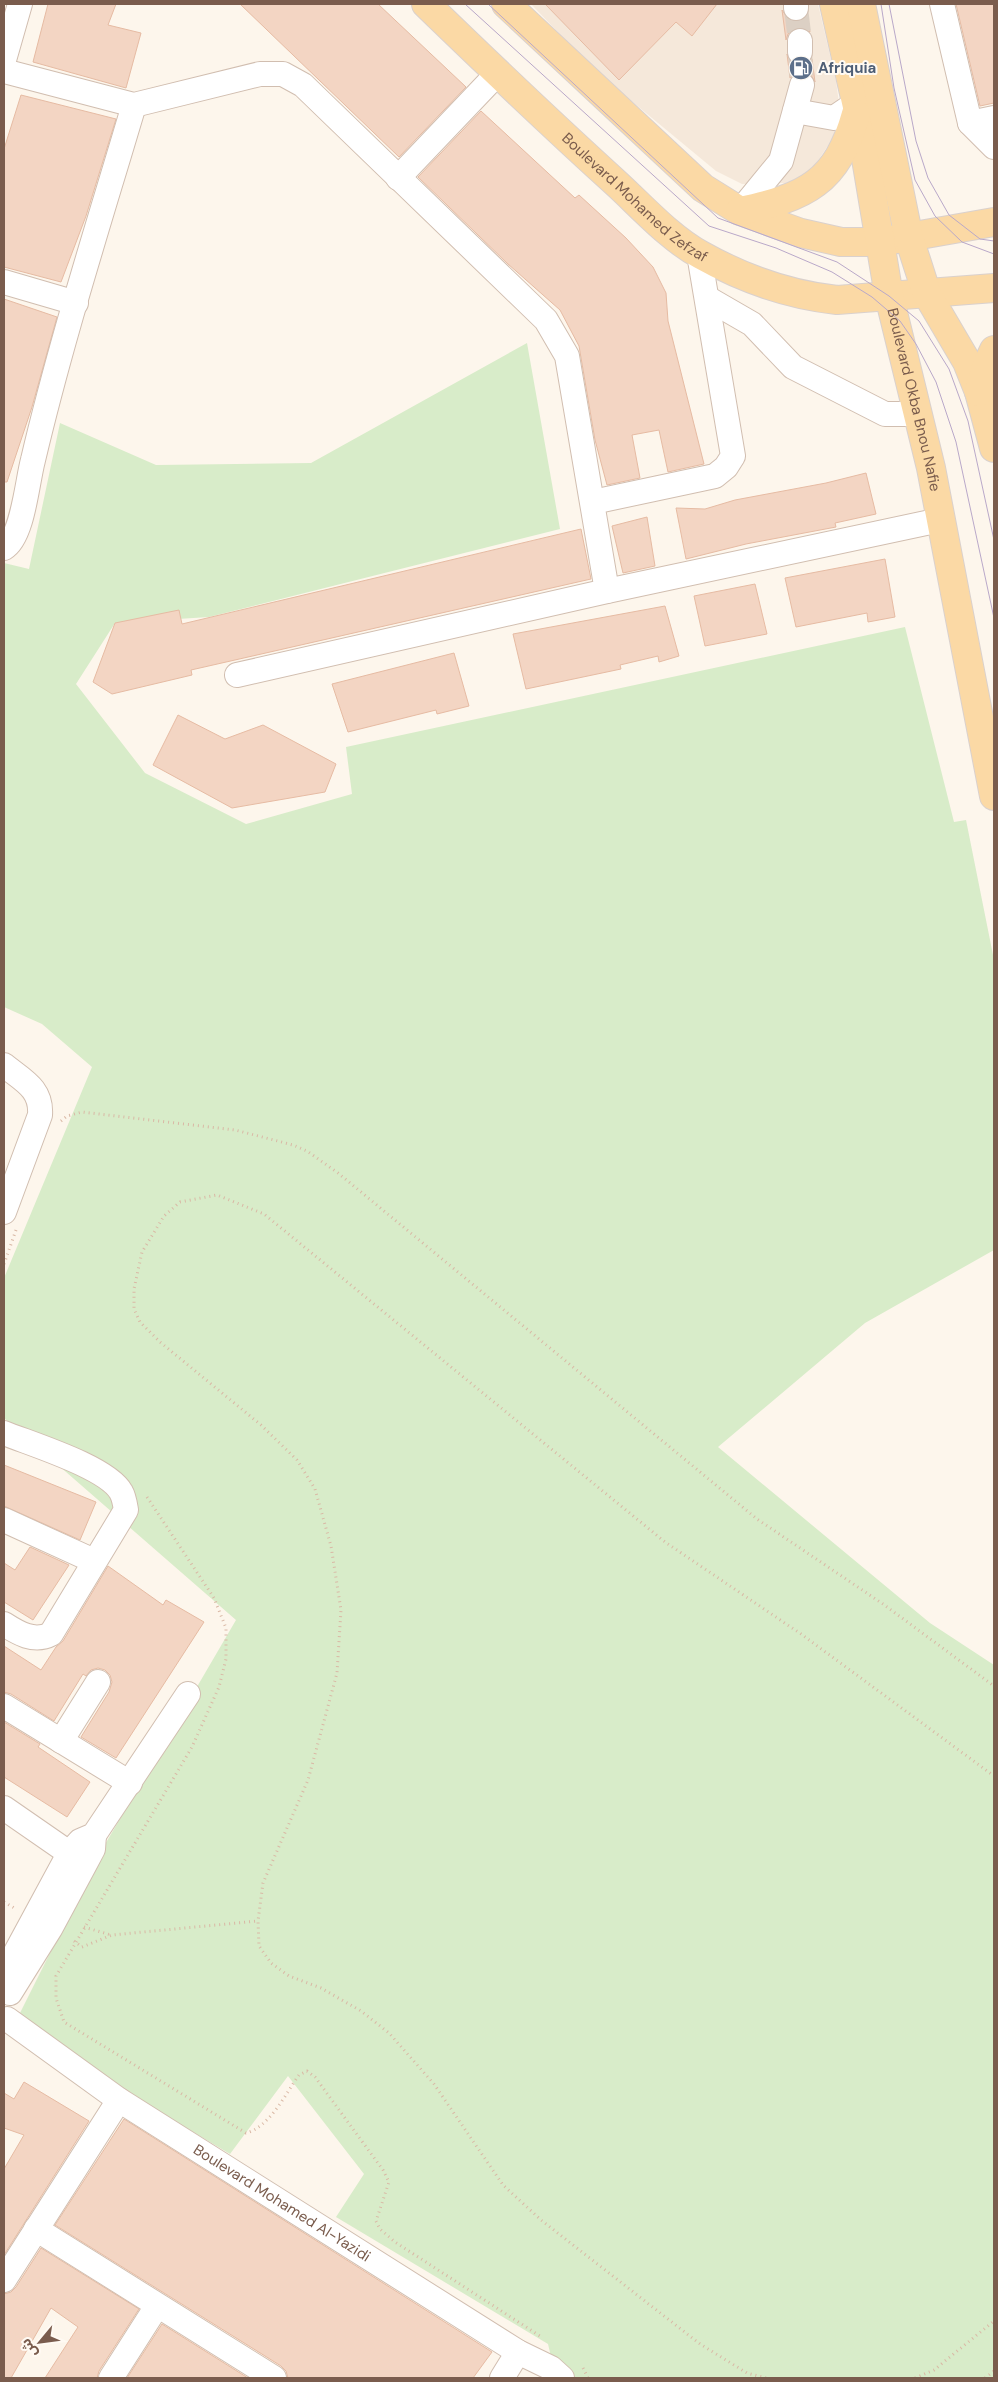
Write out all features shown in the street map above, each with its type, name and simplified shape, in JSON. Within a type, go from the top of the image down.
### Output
[{"type":"main road","name":"Boulevard Mohamed Zefzaf","points":[[426,4],[497,74],[670,231],[699,254],[745,277],[812,297],[837,300],[994,288]]},
{"type":"main road","points":[[506,4],[703,188],[740,211],[801,233],[841,242],[880,242],[994,222]]},
{"type":"main road","name":"Boulevard Okba Bnou Nafie","points":[[834,4],[857,107],[889,296],[931,468],[994,796]]},
{"type":"main road","points":[[861,4],[909,238],[927,294],[954,337],[979,392],[994,448]]},
{"type":"main road","points":[[740,211],[797,196],[819,181],[837,163],[849,142],[857,107]]},
{"type":"main road","points":[[837,300],[864,308],[876,316],[896,337],[902,349]]},
{"type":"main road","points":[[979,392],[986,367],[994,350]]},
{"type":"street","points":[[4,60],[20,4]]},
{"type":"street","points":[[942,4],[970,123],[994,147]]},
{"type":"street","points":[[4,71],[134,105],[260,74],[283,74],[303,85],[546,320],[559,338],[567,356],[607,591]]},
{"type":"street","points":[[398,178],[497,74]]},
{"type":"street","points":[[740,211],[782,161],[802,85]]},
{"type":"street","points":[[4,548],[10,544],[17,533],[33,459],[134,105]]},
{"type":"street","points":[[795,112],[834,118],[857,107]]},
{"type":"street","points":[[970,123],[994,118]]},
{"type":"street","points":[[593,502],[716,476],[726,467],[733,456],[699,254]]},
{"type":"street","points":[[4,282],[76,303]]},
{"type":"street","points":[[706,298],[752,324],[793,367],[885,414],[918,414]]},
{"type":"street","points":[[237,675],[607,591],[940,520]]},
{"type":"street","points":[[4,1065],[36,1091],[41,1103],[40,1114],[10,1220]]},
{"type":"street","points":[[4,1433],[103,1475],[120,1490],[126,1510],[51,1634],[44,1637],[31,1637],[19,1633],[4,1624]]},
{"type":"street","points":[[4,1520],[94,1561]]},
{"type":"street","points":[[61,1741],[98,1682]]},
{"type":"street","points":[[6,1985],[77,1858],[93,1849],[94,1835],[188,1694]]},
{"type":"street","points":[[4,1706],[130,1783]]},
{"type":"street","points":[[4,1808],[77,1858]]},
{"type":"street","points":[[6,1985],[50,1929],[77,1858]]},
{"type":"street","points":[[6,1985],[14,2006],[6,2020]]},
{"type":"street","name":"Boulevard Mohamed Al-Yazidi","points":[[6,2020],[119,2100],[518,2352],[551,2368],[562,2378]]},
{"type":"street","points":[[4,2280],[119,2100]]},
{"type":"street","points":[[36,2229],[274,2378]]},
{"type":"street","points":[[111,2378],[157,2306]]},
{"type":"street","points":[[502,2378],[518,2352]]},
{"type":"path","points":[[56,1125],[67,1116],[82,1112],[235,1130],[307,1151],[338,1173],[757,1519],[884,1604],[994,1686]]},
{"type":"path","points":[[766,2378],[747,2373],[700,2344],[541,2220],[503,2186],[434,2084],[389,2032],[361,2011],[321,1988],[289,1976],[271,1963],[259,1946],[258,1920],[263,1883],[308,1780],[335,1682],[341,1610],[331,1546],[315,1489],[297,1460],[261,1425],[160,1342],[140,1322],[134,1309],[134,1289],[142,1252],[164,1216],[180,1202],[198,1197],[217,1195],[264,1214],[665,1542],[801,1634],[994,1776]]},
{"type":"path","points":[[4,1264],[10,1220]]},
{"type":"path","points":[[146,1496],[214,1598],[226,1628],[226,1659],[219,1687],[192,1747],[56,1976],[56,1998],[64,2022],[246,2132],[255,2130],[265,2122],[299,2074],[307,2071],[315,2077],[384,2170],[389,2182],[376,2221],[380,2229],[394,2242],[545,2339]]},
{"type":"path","points":[[50,1929],[82,1947],[112,1935],[258,1920]]},
{"type":"path","points":[[84,1927],[112,1935]]},
{"type":"path","points":[[915,2378],[934,2370],[994,2321]]},
{"type":"path","points":[[578,2361],[588,2378]]},
{"type":"path","points":[[984,2378],[994,2371]]},
{"type":"shaded area","points":[[531,4],[818,4],[836,81],[840,111],[833,138],[815,165],[803,178],[785,183],[742,184],[716,171],[594,70]]},
{"type":"green space","points":[[527,343],[560,529],[209,617],[115,623],[76,684],[145,773],[246,824],[352,794],[346,747],[905,627],[954,822],[966,820],[994,960],[994,1250],[865,1323],[718,1447],[930,1623],[994,1665],[994,2378],[556,2378],[548,2344],[336,2217],[364,2174],[288,2076],[230,2154],[14,2025],[100,1853],[236,1620],[4,1418],[4,1278],[92,1067],[42,1024],[4,1007],[4,563],[29,569],[60,423],[156,465],[311,463]]},
{"type":"building","points":[[48,4],[116,4],[108,25],[141,33],[126,88],[33,62]]},
{"type":"building","points":[[240,4],[378,4],[466,87],[399,157]]},
{"type":"building","points":[[545,4],[717,4],[692,36],[676,22],[619,80]]},
{"type":"building","points":[[956,4],[994,4],[994,103],[980,106]]},
{"type":"building","points":[[782,10],[789,20],[796,22],[807,16],[810,32],[800,27],[794,29],[788,34],[786,40]]},
{"type":"building","points":[[787,54],[793,64],[800,66],[812,59],[815,82],[811,75],[805,72],[798,72],[790,78]]},
{"type":"building","points":[[21,95],[116,119],[86,216],[61,282],[4,267],[4,149]]},
{"type":"building","points":[[481,111],[575,198],[579,195],[626,238],[653,267],[666,293],[668,321],[704,464],[668,472],[659,430],[632,435],[640,478],[607,485],[595,440],[579,346],[560,310],[508,264],[418,177]]},
{"type":"building","points":[[4,299],[57,317],[32,407],[7,482],[4,482]]},
{"type":"building","points":[[866,473],[876,514],[835,523],[836,527],[746,544],[686,559],[676,508],[705,509],[735,500],[826,483]]},
{"type":"building","points":[[647,517],[655,566],[623,573],[612,526]]},
{"type":"building","points":[[581,529],[591,579],[191,670],[192,675],[112,694],[93,682],[115,623],[179,610],[182,624]]},
{"type":"building","points":[[885,559],[895,617],[868,622],[867,613],[796,627],[785,578]]},
{"type":"building","points":[[755,584],[767,634],[705,646],[694,596]]},
{"type":"building","points":[[665,606],[679,656],[659,662],[658,656],[620,665],[621,669],[526,689],[513,634]]},
{"type":"building","points":[[454,653],[469,706],[437,714],[436,710],[348,732],[332,684]]},
{"type":"building","points":[[178,715],[225,739],[263,725],[336,764],[325,792],[232,808],[153,765]]},
{"type":"building","points":[[4,1465],[96,1502],[80,1540],[4,1506]]},
{"type":"building","points":[[30,1547],[69,1565],[33,1620],[4,1602],[4,1563],[15,1570]]},
{"type":"building","points":[[108,1566],[163,1605],[166,1600],[204,1622],[116,1758],[81,1737],[109,1692],[112,1682],[110,1675],[105,1670],[98,1668],[91,1670],[86,1676],[83,1674],[54,1721],[11,1694],[4,1692],[4,1646],[41,1670],[56,1647],[63,1641]]},
{"type":"building","points":[[4,1722],[40,1744],[38,1747],[90,1782],[67,1817],[4,1777]]},
{"type":"building","points":[[24,2082],[89,2121],[4,2255],[4,2169],[24,2135],[4,2128],[4,2093],[14,2099]]},
{"type":"building","points":[[124,2119],[492,2352],[473,2378],[288,2378],[286,2371],[281,2366],[55,2225]]},
{"type":"building","points":[[41,2248],[139,2309],[99,2371],[97,2378],[45,2378],[78,2327],[51,2308],[11,2378],[4,2378],[4,2294],[11,2292],[16,2287]]},
{"type":"building","points":[[162,2324],[248,2378],[127,2378]]},
{"type":"tunnel","points":[[796,8],[800,41]]},
{"type":"tunnel","points":[[800,52],[802,85]]},
{"type":"tram line","points":[[465,4],[709,226],[776,248],[832,272],[872,297],[900,321],[916,344],[936,382],[956,442],[994,618]]},
{"type":"tram line","points":[[488,4],[718,218],[837,262],[889,296],[919,321],[949,369],[968,421],[994,540]]},
{"type":"tram line","points":[[881,4],[894,88],[915,180],[935,216],[962,242],[994,254]]},
{"type":"tram line","points":[[889,4],[916,141],[928,178],[949,215],[980,239],[994,241]]},
{"type":"place","name":"Afriquia","points":[[801,68]]}]
